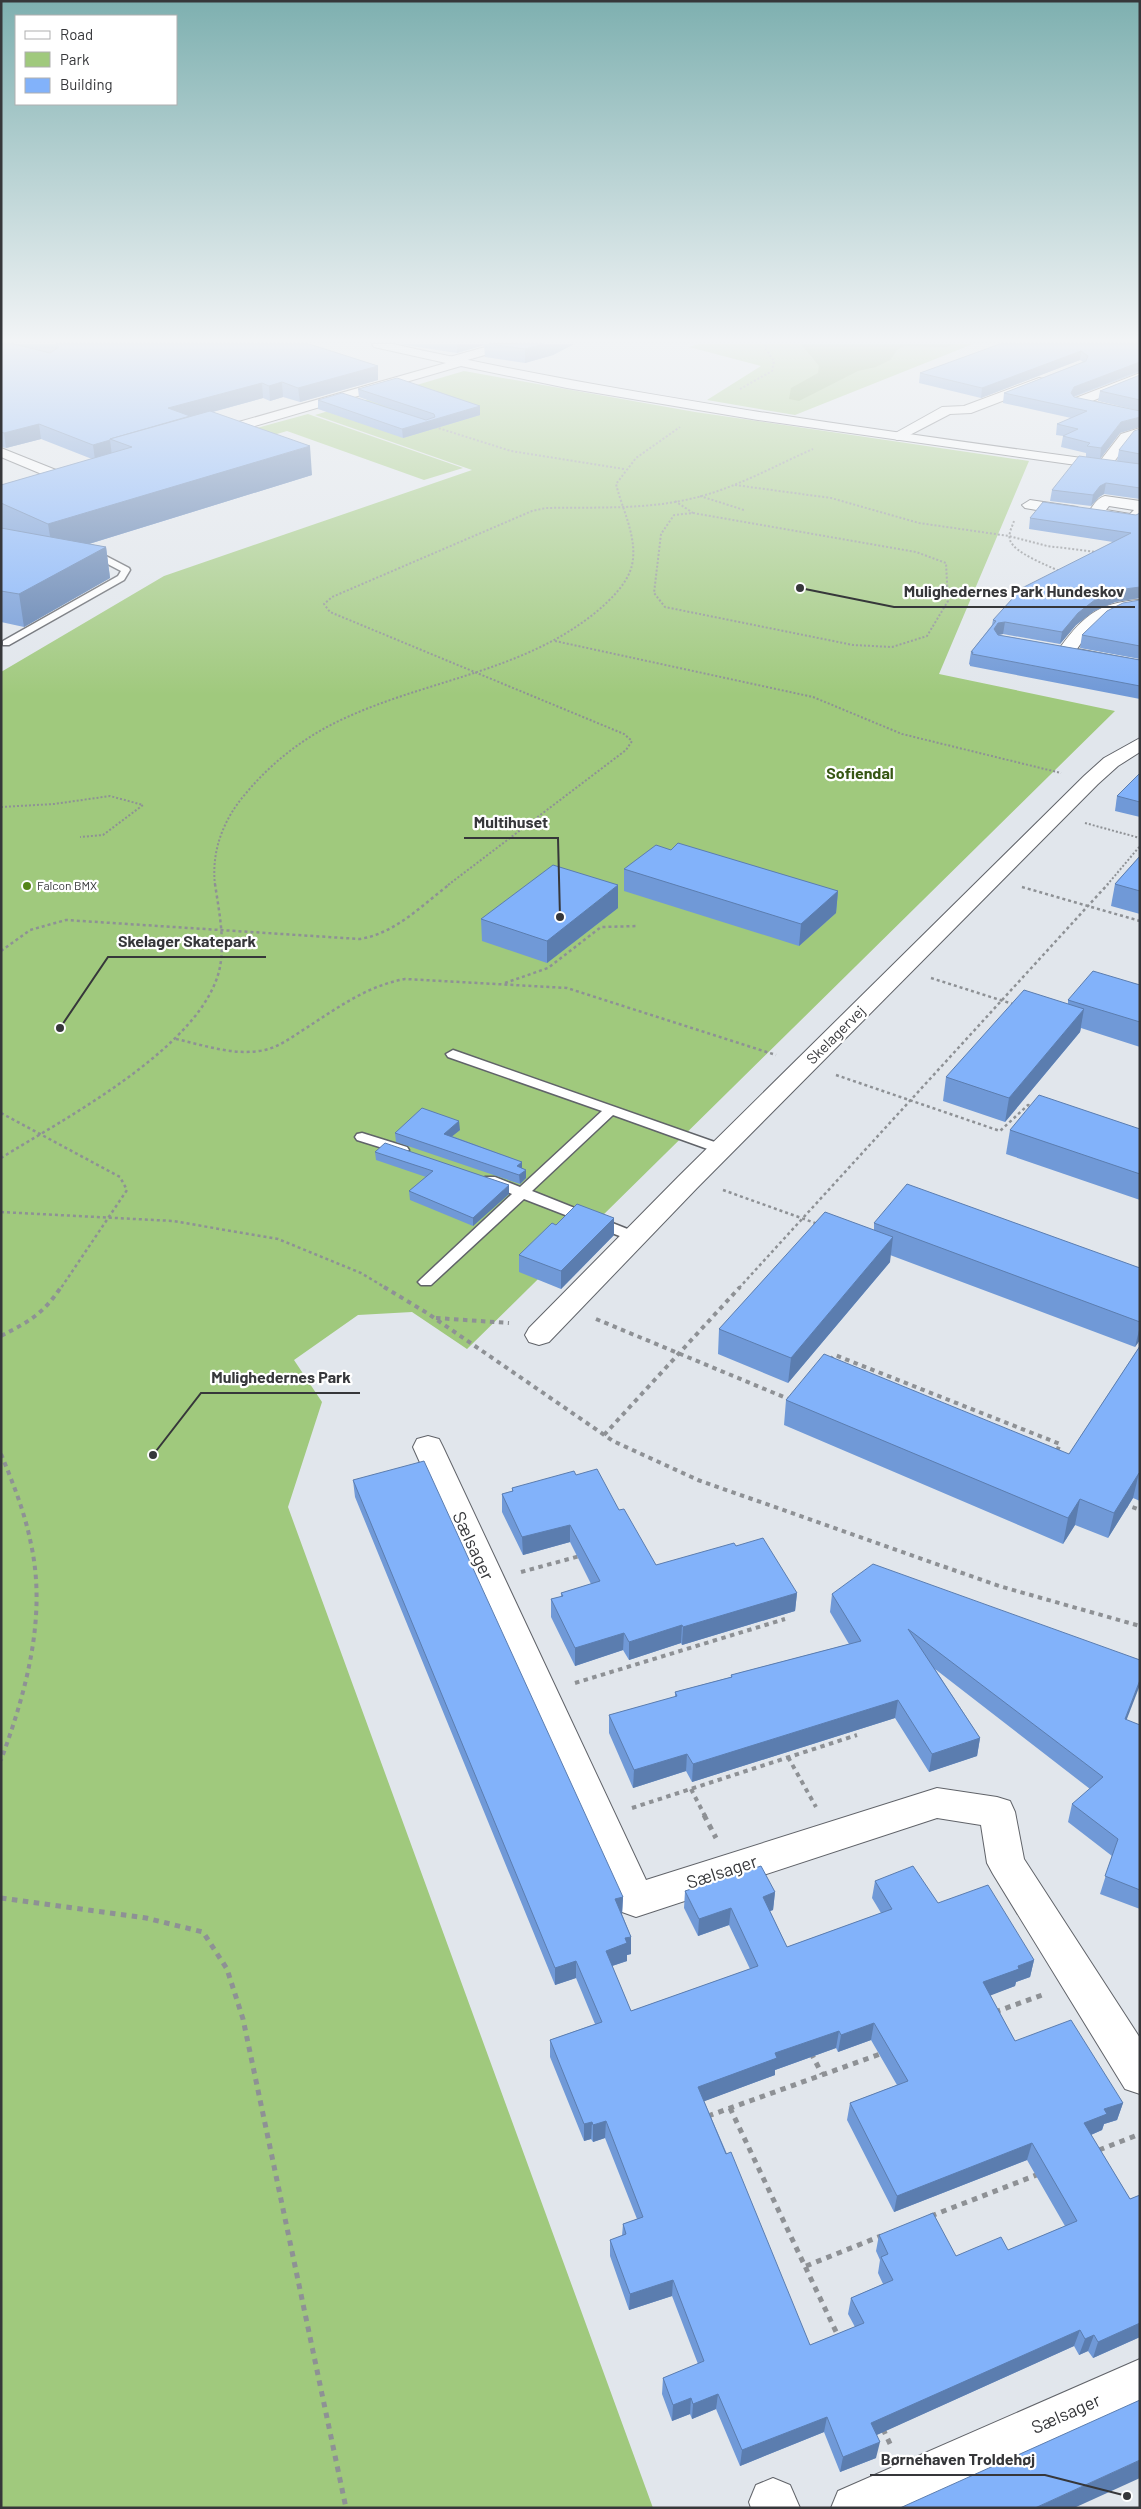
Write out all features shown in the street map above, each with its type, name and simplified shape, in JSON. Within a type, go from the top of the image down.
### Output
[{"type":"street","points":[[23,461],[61,477]]},
{"type":"street","points":[[1076,461],[1140,470]]},
{"type":"street","points":[[1104,465],[1108,461]]},
{"type":"street","points":[[35,484],[76,473]]},
{"type":"street","points":[[1096,514],[1105,501],[1140,506]]},
{"type":"street","points":[[1030,505],[1134,519],[1140,512]]},
{"type":"street","points":[[1066,652],[1092,618],[1106,610],[1121,605],[1140,605]]},
{"type":"street","points":[[1048,648],[1140,666]]},
{"type":"street","name":"Skelagervej","points":[[539,1335],[692,1178],[1091,780],[1111,762],[1140,744]]},
{"type":"street","name":"Sælsager","points":[[428,1447],[636,1900],[937,1803],[997,1812],[1006,1863],[1140,2075]]},
{"type":"street","name":"Sælsager","points":[[855,2508],[1140,2382]]},
{"type":"lane","points":[[6,643],[120,578],[126,570],[103,558]]},
{"type":"lane","points":[[453,1054],[721,1149]]},
{"type":"lane","points":[[426,1282],[611,1110]]},
{"type":"lane","points":[[362,1137],[416,1155]]},
{"type":"lane","points":[[479,1176],[635,1237]]},
{"type":"path","points":[[571,461],[624,469]]},
{"type":"path","points":[[1,1158],[129,1076],[176,1038],[200,1010],[214,986],[223,961],[213,868],[222,827],[242,798],[264,773],[299,744],[344,719],[394,699],[477,672],[554,641],[596,614],[620,590],[626,580],[633,560],[631,537],[620,505],[616,484],[624,469],[633,461]]},
{"type":"path","points":[[1,952],[23,932],[44,924],[66,920],[359,939],[373,937],[388,931],[626,750],[632,741],[624,734],[330,612],[324,604],[332,597],[532,511],[546,508],[674,501],[699,496],[733,484],[785,461]]},
{"type":"path","points":[[733,484],[831,498],[919,523],[1009,536],[1048,546],[1102,552]]},
{"type":"path","points":[[699,496],[744,510]]},
{"type":"path","points":[[674,501],[693,513],[916,552],[946,563],[948,601],[927,636],[892,647],[853,645],[665,607],[654,593],[660,534],[674,515],[693,513]]},
{"type":"path","points":[[1030,505],[1013,522],[1009,536],[1011,544],[1018,550],[1066,575]]},
{"type":"path","points":[[554,641],[813,697],[902,734],[1091,780]]},
{"type":"path","points":[[1,807],[54,804],[110,796],[143,805],[103,835],[80,837]]},
{"type":"path","points":[[1056,816],[1140,838]]},
{"type":"path","points":[[604,1435],[1001,1000],[1090,906],[1140,846]]},
{"type":"path","points":[[993,878],[1140,921]]},
{"type":"path","points":[[502,984],[548,968],[601,927],[636,926]]},
{"type":"path","points":[[902,969],[1018,1006]]},
{"type":"path","points":[[176,1038],[243,1052],[259,1051],[277,1046],[372,988],[391,980],[405,979],[566,988],[806,1065],[1000,1131],[1028,1105],[1037,1108]]},
{"type":"path","points":[[1,1113],[120,1177],[127,1190],[47,1308],[26,1324],[1,1336]]},
{"type":"path","points":[[692,1178],[821,1225]]},
{"type":"path","points":[[1,1212],[36,1216],[108,1216],[173,1221],[278,1239],[361,1273],[435,1318],[604,1435],[698,1480],[999,1586],[1140,1626]]},
{"type":"path","points":[[566,1307],[792,1400],[798,1394]]},
{"type":"path","points":[[435,1318],[505,1321],[539,1335]]},
{"type":"path","points":[[829,1362],[835,1355],[1060,1444],[1052,1462]]},
{"type":"path","points":[[1,1454],[20,1500],[34,1560],[36,1628],[14,1727],[1,1760]]},
{"type":"path","points":[[1123,1503],[1140,1510]]},
{"type":"path","points":[[490,1581],[588,1554]]},
{"type":"path","points":[[541,1693],[785,1619]]},
{"type":"path","points":[[599,1819],[857,1736]]},
{"type":"path","points":[[788,1758],[832,1836]]},
{"type":"path","points":[[691,1789],[716,1838]]},
{"type":"path","points":[[1,1898],[146,1918],[203,1932],[227,1969],[243,2019],[346,2508]]},
{"type":"path","points":[[988,2015],[1081,1981]]},
{"type":"path","points":[[809,2049],[822,2074]]},
{"type":"path","points":[[703,2118],[886,2051]]},
{"type":"path","points":[[730,2108],[843,2345]]},
{"type":"path","points":[[1093,2152],[1140,2134]]},
{"type":"path","points":[[926,2218],[1047,2170]]},
{"type":"path","points":[[806,2266],[889,2233]]},
{"type":"path","points":[[880,2423],[908,2484]]},
{"type":"green space","points":[[137,461],[154,461],[97,472]]},
{"type":"green space","points":[[371,461],[443,461],[463,468],[424,480]]},
{"type":"green space","points":[[447,461],[1029,461],[939,674],[1115,711],[467,1349],[412,1312],[358,1315],[294,1360],[322,1402],[288,1507],[653,2508],[1,2508],[1,672],[164,576],[472,470]]},
{"type":"building","points":[[83,461],[259,461],[48,524],[1,503],[1,485]]},
{"type":"building","points":[[1075,461],[1118,461],[1140,464],[1140,488],[1106,483],[1100,486],[1093,495],[1052,490]]},
{"type":"building","points":[[1043,502],[1136,515],[1140,513],[1140,587],[1117,590],[1096,599],[1078,613],[1062,632],[1005,622],[998,623],[994,629],[998,635],[1140,660],[1140,686],[972,654],[973,652],[971,652],[996,621],[993,620],[1022,588],[1131,533],[1030,518]]},
{"type":"building","points":[[1,528],[106,547],[19,594],[1,591]]},
{"type":"building","points":[[1140,600],[1140,646],[1082,635],[1107,611],[1123,603]]},
{"type":"building","points":[[1140,773],[1140,802],[1117,796]]},
{"type":"building","points":[[678,843],[838,891],[801,924],[624,869],[656,845],[671,850]]},
{"type":"building","points":[[1140,856],[1140,891],[1115,884]]},
{"type":"building","points":[[553,865],[618,885],[547,941],[481,919]]},
{"type":"building","points":[[1093,971],[1140,985],[1140,1022],[1068,1000]]},
{"type":"building","points":[[1024,990],[1084,1009],[1009,1098],[946,1077]]},
{"type":"building","points":[[1039,1095],[1140,1129],[1140,1174],[1010,1130]]},
{"type":"building","points":[[422,1108],[459,1121],[444,1134],[522,1162],[517,1166],[526,1170],[519,1175],[395,1133]]},
{"type":"building","points":[[385,1143],[509,1185],[473,1218],[409,1191],[433,1171],[375,1152]]},
{"type":"building","points":[[907,1184],[1140,1268],[1140,1322],[874,1223]]},
{"type":"building","points":[[577,1204],[614,1218],[561,1271],[519,1255],[552,1223],[556,1225]]},
{"type":"building","points":[[825,1212],[893,1237],[791,1358],[719,1329]]},
{"type":"building","points":[[1140,1346],[1140,1473],[1114,1513],[1080,1499],[1068,1518],[786,1400],[824,1354],[1069,1454]]},
{"type":"building","points":[[424,1461],[623,1897],[615,1899],[631,1937],[625,1938],[627,1943],[606,1951],[631,2011],[758,1966],[731,1908],[699,1919],[685,1891],[761,1866],[775,1892],[763,1897],[787,1947],[892,1909],[875,1881],[913,1866],[938,1903],[988,1885],[1034,1960],[1018,1966],[1019,1969],[983,1982],[1015,2041],[1071,2020],[1123,2103],[1104,2109],[1107,2114],[1084,2123],[1130,2199],[1140,2195],[1140,2323],[1098,2342],[1094,2335],[1085,2339],[1080,2330],[871,2423],[880,2442],[843,2457],[827,2417],[742,2450],[718,2394],[693,2404],[691,2398],[673,2405],[663,2378],[704,2361],[673,2280],[630,2294],[610,2240],[626,2234],[623,2224],[643,2217],[606,2121],[593,2125],[592,2122],[584,2124],[550,2040],[602,2022],[576,1961],[555,1968],[353,1480]],"holes":[[[874,2023],[908,2081],[850,2103],[897,2196],[1032,2143],[1077,2221],[1008,2250],[1001,2237],[956,2256],[933,2213],[879,2235],[888,2254],[881,2257],[893,2280],[851,2298],[864,2323],[810,2345],[731,2152],[726,2154],[698,2087],[777,2058],[775,2053],[839,2031],[841,2035]]]},
{"type":"building","points":[[597,1469],[619,1510],[624,1509],[656,1565],[734,1543],[736,1546],[763,1538],[797,1593],[629,1642],[624,1633],[575,1648],[551,1599],[563,1596],[561,1593],[600,1581],[570,1525],[522,1537],[502,1494],[513,1491],[512,1488],[574,1471],[576,1475]]},
{"type":"building","points":[[873,1564],[1140,1660],[1140,1680],[1125,1719],[1140,1725],[1140,1890],[1105,1876],[1118,1839],[1072,1804],[1103,1777],[908,1629],[980,1738],[932,1754],[898,1700],[693,1764],[687,1754],[634,1770],[609,1715],[677,1696],[675,1692],[732,1677],[731,1675],[861,1641],[832,1594]]},
{"type":"building","points":[[1140,2400],[1140,2460],[1035,2508],[900,2508]]},
{"type":"place","name":"Mulighedernes Park Hundeskov","points":[[800,588]]},
{"type":"place","name":"Falcon BMX","points":[[27,886]]},
{"type":"place","name":"Multihuset","points":[[560,917]]},
{"type":"place","name":"Skelager Skatepark","points":[[60,1028]]},
{"type":"place","name":"Mulighedernes Park","points":[[153,1455]]},
{"type":"place","name":"Børnehaven Troldehøj","points":[[1127,2496]]},
{"type":"district","name":"Sofiendal","points":[[860,773]]}]
